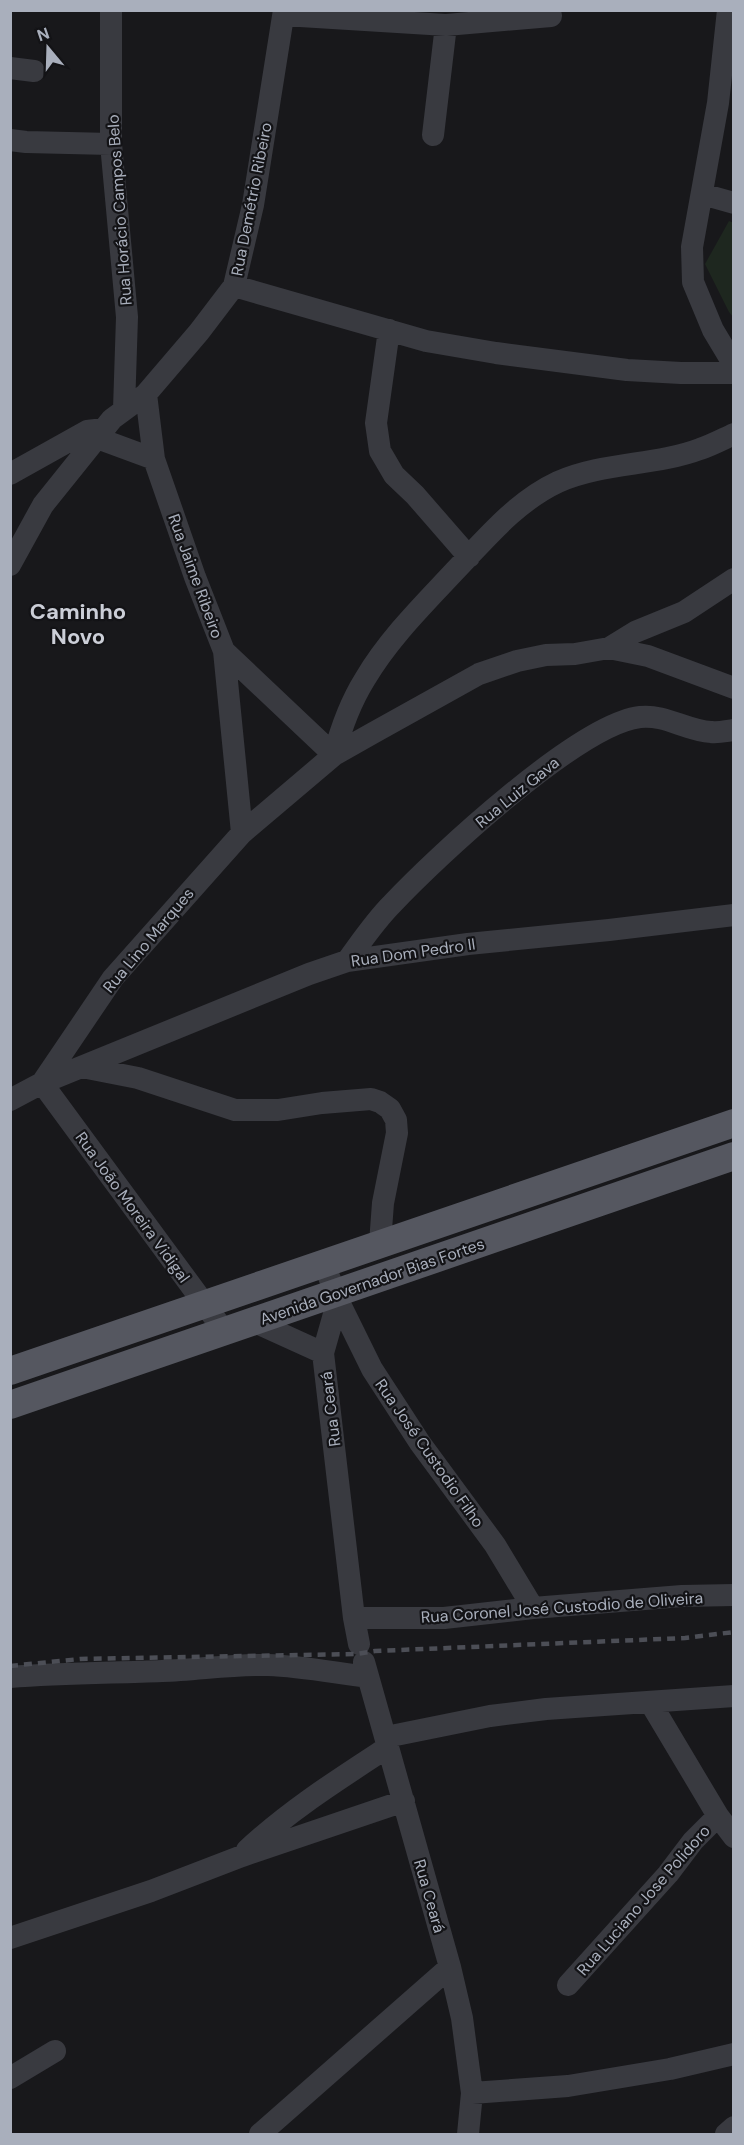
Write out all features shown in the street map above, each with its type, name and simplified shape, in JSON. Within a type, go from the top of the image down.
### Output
[{"type":"main road","name":"Avenida Governador Bias Fortes","points":[[10,1371],[734,1123]]},
{"type":"main road","name":"Avenida Governador Bias Fortes","points":[[10,1405],[255,1322],[337,1297],[570,1211],[734,1156]]},
{"type":"main road","points":[[560,1182],[570,1211]]},
{"type":"street","name":"Rua Horácio Campos Belo","points":[[111,10],[111,144],[127,318],[124,409]]},
{"type":"street","points":[[728,10],[718,103],[692,247],[693,282],[712,330],[734,365]]},
{"type":"street","points":[[284,13],[446,25],[551,16]]},
{"type":"street","name":"Rua Demétrio Ribeiro","points":[[10,565],[43,505],[112,418],[146,394],[200,332],[234,286],[253,205],[284,13]]},
{"type":"street","points":[[433,135],[446,25]]},
{"type":"street","points":[[10,68],[34,71]]},
{"type":"street","points":[[10,140],[111,144]]},
{"type":"street","points":[[702,194],[734,203]]},
{"type":"street","points":[[234,286],[426,341],[566,363],[681,373],[734,373]]},
{"type":"street","points":[[389,330],[376,423],[380,451],[394,475],[415,495],[469,557]]},
{"type":"street","name":"Rua Jaime Ribeiro","points":[[146,394],[154,459],[195,577],[224,651],[334,755]]},
{"type":"street","points":[[10,474],[87,431],[100,433],[154,459]]},
{"type":"street","points":[[334,755],[350,708],[365,678],[386,648],[420,608],[514,510],[536,494],[559,482],[594,470],[699,450],[734,434]]},
{"type":"street","points":[[609,648],[635,632],[684,612],[734,579]]},
{"type":"street","points":[[609,648],[648,656],[734,688]]},
{"type":"street","name":"Rua Lino Marques","points":[[42,1083],[113,978],[242,833],[334,755],[479,674],[518,660],[609,648]]},
{"type":"street","points":[[224,651],[242,833]]},
{"type":"street","name":"Rua Luiz Gava","points":[[347,961],[390,906],[430,864],[535,777],[595,735],[617,723],[641,717],[665,719],[711,732],[734,730]]},
{"type":"street","name":"Rua Dom Pedro II","points":[[14,1094],[309,974],[347,961],[468,944],[734,915]]},
{"type":"street","points":[[82,1066],[138,1078],[235,1110],[278,1110],[371,1099],[380,1102],[390,1109],[396,1120],[397,1133],[383,1203],[380,1243]]},
{"type":"street","name":"Rua João Moreira Vidigal","points":[[42,1083],[225,1332]]},
{"type":"street","points":[[324,1264],[337,1297]]},
{"type":"street","name":"Rua Ceará","points":[[337,1297],[323,1353],[354,1618],[462,2018],[472,2093],[468,2127]]},
{"type":"street","name":"Rua José Custodio Filho","points":[[337,1297],[372,1369],[420,1443],[495,1545],[533,1608]]},
{"type":"street","name":"Rua Ceará","points":[[255,1322],[323,1353]]},
{"type":"street","name":"Rua Coronel José Custodio de Oliveira","points":[[354,1618],[444,1618],[682,1596],[734,1595]]},
{"type":"street","points":[[10,1677],[61,1673],[164,1671],[244,1665],[298,1667],[364,1661]]},
{"type":"street","points":[[242,1856],[273,1826],[387,1742],[490,1716],[546,1709],[734,1696]]},
{"type":"street","points":[[650,1702],[718,1816],[734,1838]]},
{"type":"street","points":[[10,1938],[151,1891],[242,1856],[404,1801]]},
{"type":"street","name":"Rua Luciano Jose Polidoro","points":[[568,1985],[668,1874],[693,1841],[718,1816]]},
{"type":"street","points":[[260,2134],[450,1967]]},
{"type":"street","points":[[10,2078],[55,2051]]},
{"type":"street","points":[[472,2093],[568,2086],[670,2069],[734,2054]]},
{"type":"street","points":[[451,2134],[468,2127]]},
{"type":"street","points":[[726,2134],[734,2127]]},
{"type":"shaded area","points":[[729,221],[734,223],[733,317],[705,264]]},
{"type":"railway","points":[[10,1666],[80,1659],[356,1654],[375,1651],[685,1638],[734,1632]]},
{"type":"district","name":"Caminho Novo","points":[[78,624]]}]
